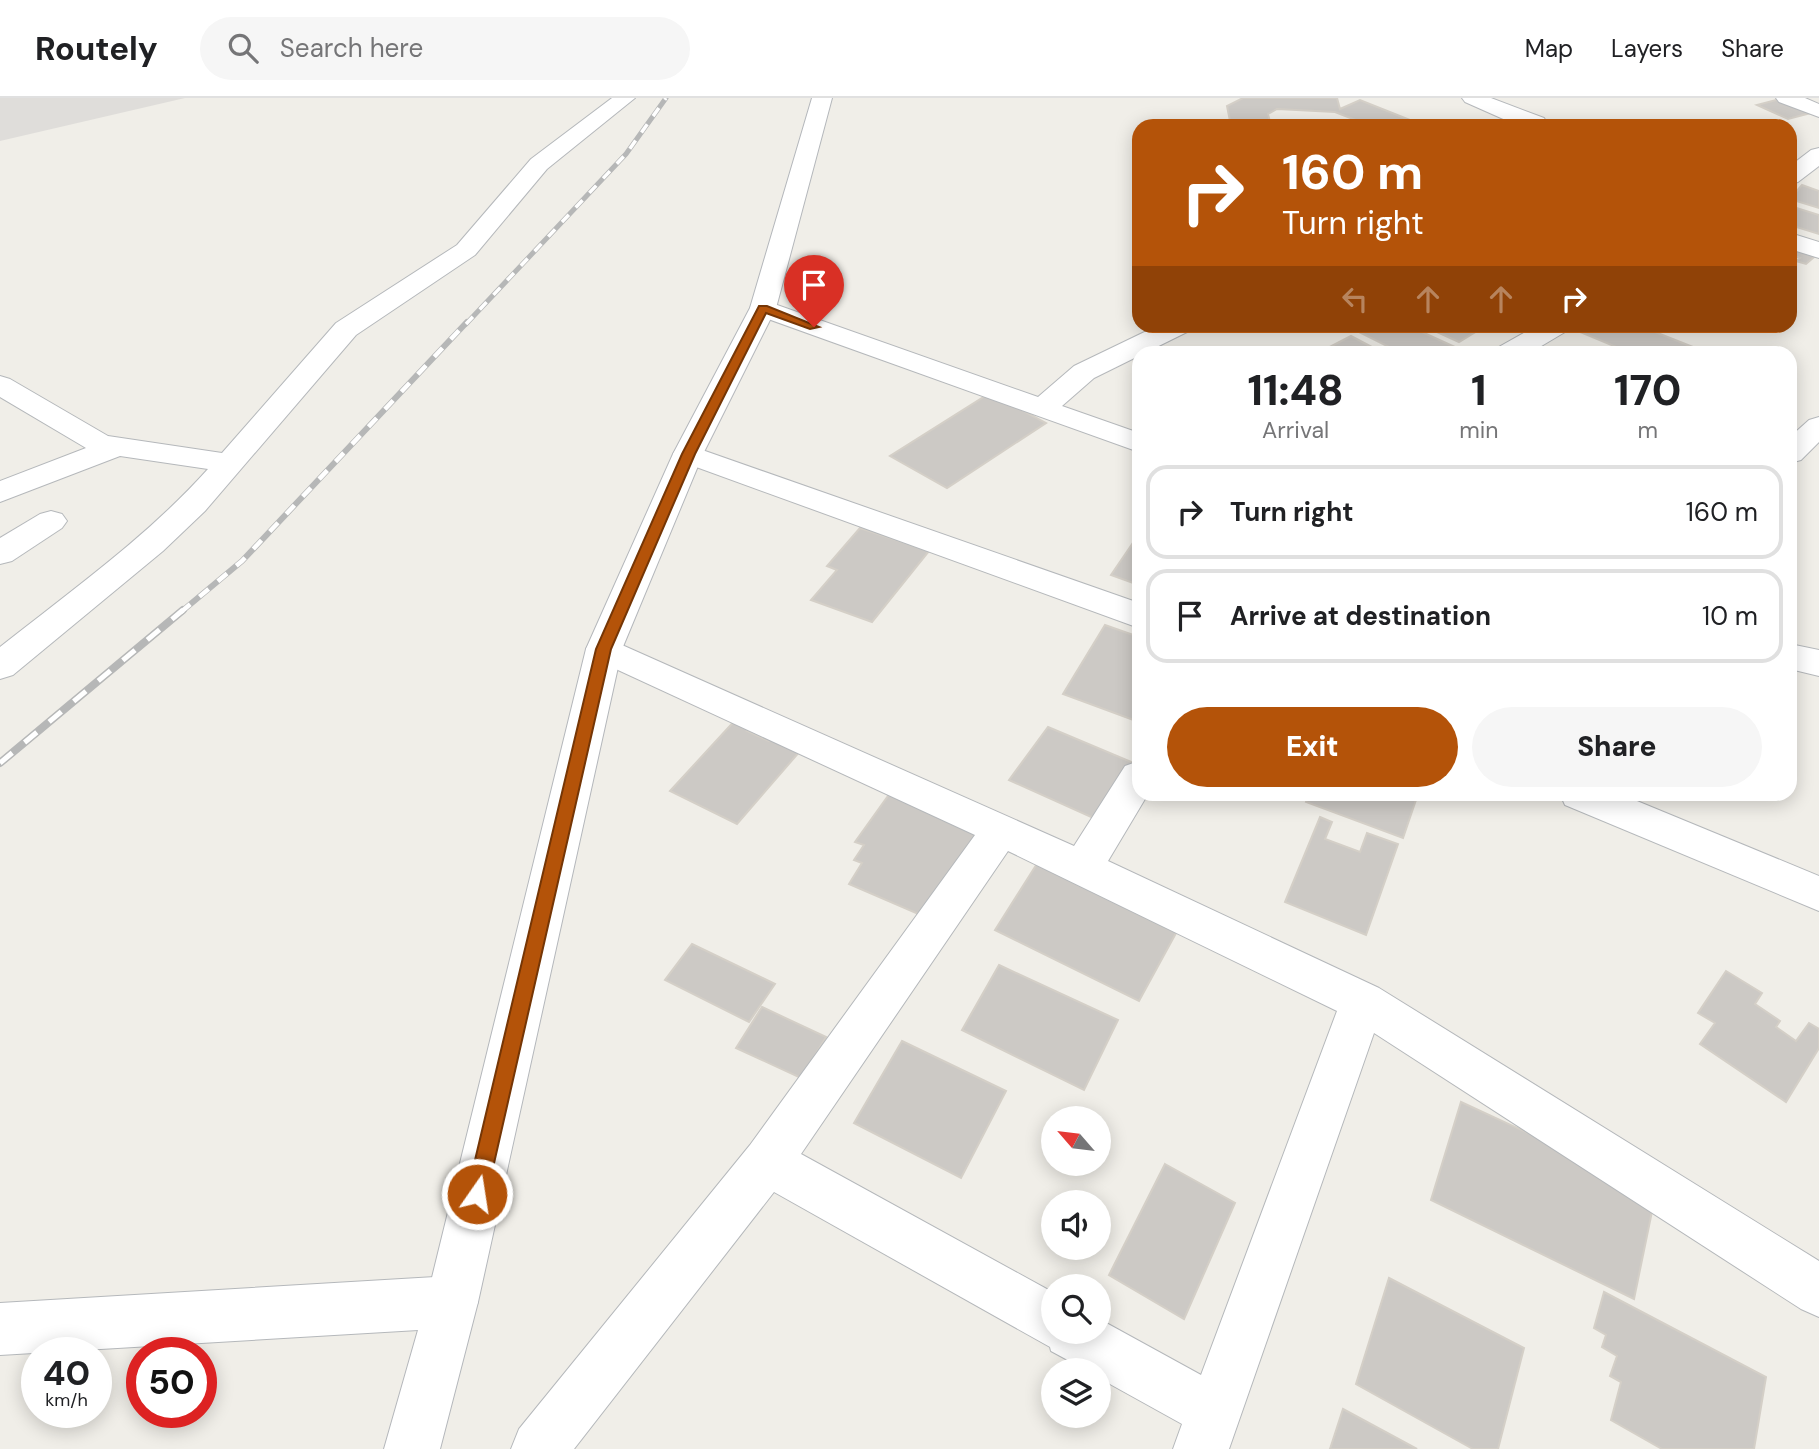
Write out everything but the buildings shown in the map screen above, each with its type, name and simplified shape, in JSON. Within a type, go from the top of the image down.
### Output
[{"type":"street","points":[[0,666],[158,537],[194,504],[346,329],[466,250],[539,164],[625,98]]},
{"type":"street","points":[[412,1449],[452,1302],[604,649],[688,454],[763,308],[822,98]]},
{"type":"street","points":[[1472,98],[1526,119]]},
{"type":"street","points":[[1786,98],[1819,111]]},
{"type":"street","points":[[1797,172],[1819,155]]},
{"type":"street","points":[[1797,243],[1819,251]]},
{"type":"street","points":[[763,308],[1132,441]]},
{"type":"street","points":[[1137,346],[1163,333]]},
{"type":"street","points":[[1521,346],[1543,333]]},
{"type":"street","points":[[1041,409],[1084,372],[1132,348]]},
{"type":"street","points":[[0,385],[89,439],[113,447],[229,463]]},
{"type":"street","points":[[0,422],[40,408]]},
{"type":"street","points":[[1797,447],[1819,426]]},
{"type":"street","points":[[0,492],[113,447]]},
{"type":"street","points":[[688,454],[1132,614]]},
{"type":"street","points":[[0,553],[51,521]]},
{"type":"street","points":[[604,649],[1001,829],[1363,1002],[1819,1290]]},
{"type":"street","points":[[1797,658],[1819,663]]},
{"type":"street","points":[[1082,868],[1132,787]]},
{"type":"street","points":[[1596,801],[1819,894]]},
{"type":"street","points":[[539,1449],[768,1162],[1001,829]]},
{"type":"street","points":[[1087,1344],[1209,1431],[1363,1002]]},
{"type":"street","points":[[768,1162],[1041,1315]]},
{"type":"street","points":[[0,1329],[452,1302]]},
{"type":"shaded area","points":[[0,98],[185,98],[0,141]]},
{"type":"railway","points":[[466,324],[626,154],[666,98]]},
{"type":"railway","points":[[181,612],[242,561],[467,322]]},
{"type":"railway","points":[[0,763],[183,610]]},
{"type":"route","points":[[477,1194],[604,649],[688,454],[763,308],[814,327]]}]
